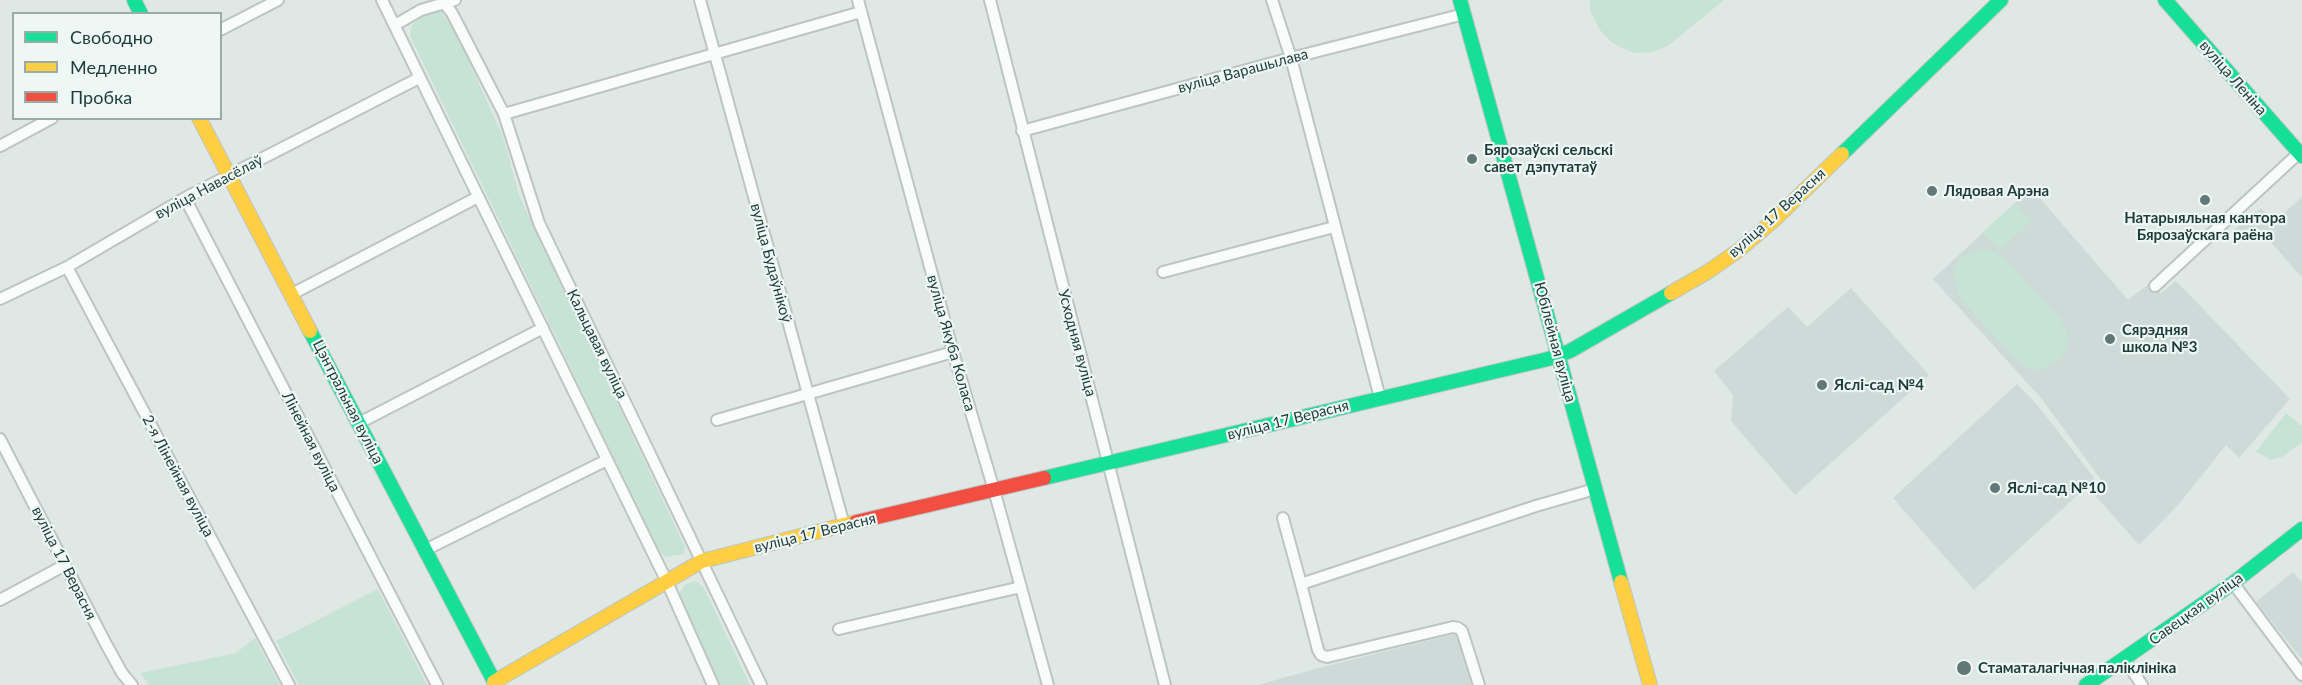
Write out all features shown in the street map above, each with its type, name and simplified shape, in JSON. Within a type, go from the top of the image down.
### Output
[{"type":"street","points":[[222,29],[278,0]]},
{"type":"street","points":[[382,0],[667,582],[712,685]]},
{"type":"street","points":[[395,25],[442,1],[454,0]]},
{"type":"street","name":"вуліца Будаўнікоў","points":[[700,0],[844,525]]},
{"type":"street","name":"вуліца Якуба Коласа","points":[[858,0],[953,352],[1048,685]]},
{"type":"street","name":"Усходняя вуліца","points":[[990,0],[1165,685]]},
{"type":"street","points":[[1272,0],[1291,58],[1380,398]]},
{"type":"street","name":"Юбілейная вуліца","points":[[1460,0],[1650,685]]},
{"type":"street","name":"вуліца 17 Верасня","points":[[493,684],[702,561],[844,525],[1109,464],[1559,355],[1709,271],[1739,250],[1774,220],[2001,0]]},
{"type":"street","name":"вуліца Леніна","points":[[2165,0],[2301,150]]},
{"type":"street","name":"вуліца Леніна","points":[[2176,0],[2301,150]]},
{"type":"street","name":"Кальцавая вуліца","points":[[442,1],[452,13],[504,114],[539,223],[761,685]]},
{"type":"street","points":[[504,114],[713,52],[861,12]]},
{"type":"street","name":"вуліца Варашылава","points":[[1022,131],[1464,14]]},
{"type":"street","name":"вуліца Навасёлаў","points":[[0,298],[67,267],[185,198],[419,78]]},
{"type":"street","points":[[0,146],[48,120]]},
{"type":"street","name":"Цэнтральная вуліца","points":[[200,120],[493,684]]},
{"type":"street","points":[[2155,286],[2301,150]]},
{"type":"street","points":[[292,294],[478,197]]},
{"type":"street","name":"Лінейная вуліца","points":[[185,198],[437,685]]},
{"type":"street","points":[[1163,272],[1334,227]]},
{"type":"street","name":"2-я Лінейная вуліца","points":[[67,267],[289,685]]},
{"type":"street","points":[[358,423],[543,328]]},
{"type":"street","points":[[717,420],[953,352]]},
{"type":"street","name":"вуліца 17 Верасня","points":[[2,446],[122,673],[132,685]]},
{"type":"street","points":[[425,550],[607,460]]},
{"type":"street","points":[[1301,584],[1536,506],[1595,489]]},
{"type":"street","points":[[1282,518],[1321,655],[1327,657],[1452,627],[1458,628],[1462,631],[1479,685]]},
{"type":"street","name":"Савецкая вуліца","points":[[2086,685],[2233,583],[2302,529]]},
{"type":"street","points":[[0,600],[65,565]]},
{"type":"street","points":[[2233,583],[2302,675]]},
{"type":"street","points":[[839,629],[1021,586]]},
{"type":"street","points":[[2125,660],[2142,685]]},
{"type":"shaded area","name":"Сярэдняя школа №3","points":[[2031,188],[2128,300],[2151,282],[2161,293],[2176,281],[2290,399],[2239,458],[2226,445],[2179,504],[2139,545],[2094,494],[2099,488],[2100,478],[2041,398],[1933,279]]},
{"type":"shaded area","points":[[2302,197],[2301,276],[2258,228],[2242,241],[2234,230],[2261,208],[2274,222]]},
{"type":"shaded area","name":"Яслі-сад №4","points":[[1851,288],[1929,375],[1795,495],[1731,421],[1733,395],[1714,371],[1788,307],[1807,327]]},
{"type":"shaded area","name":"Яслі-сад №10","points":[[2017,384],[2039,407],[2095,479],[1974,590],[1893,498]]},
{"type":"shaded area","points":[[2293,572],[2302,582],[2302,659],[2256,602]]},
{"type":"shaded area","points":[[1458,633],[1471,685],[1258,685],[1315,669]]},
{"type":"green space","points":[[1590,0],[1724,0],[1668,46],[1652,52],[1635,53],[1612,43],[1599,29],[1590,10]]},
{"type":"green space","points":[[441,10],[460,41],[503,137],[519,195],[685,547],[684,554],[665,557],[659,551],[410,36],[412,25],[421,16],[430,11]]},
{"type":"green space","points":[[2015,203],[2032,221],[1999,251],[1982,233]]},
{"type":"green space","points":[[1977,249],[1991,251],[2004,257],[2061,319],[2067,334],[2068,347],[2058,362],[2041,370],[2028,368],[2016,360],[1959,297],[1953,274],[1955,266],[1960,258]]},
{"type":"green space","points":[[2286,413],[2302,426],[2302,442],[2282,457],[2271,460],[2256,452]]},
{"type":"green space","points":[[696,581],[704,588],[750,685],[718,685],[678,595],[686,584]]},
{"type":"green space","points":[[378,589],[427,685],[299,685],[276,641]]},
{"type":"green space","points":[[255,638],[280,685],[149,685],[140,673],[236,653]]},
{"type":"traffic: fast","points":[[134,0],[140,12]]},
{"type":"traffic: fast","points":[[1460,0],[1621,582]]},
{"type":"traffic: fast","points":[[1842,154],[2001,0]]},
{"type":"traffic: fast","points":[[2165,0],[2302,156]]},
{"type":"traffic: fast","points":[[1044,478],[1548,359],[1570,351],[1671,293]]},
{"type":"traffic: fast","points":[[310,331],[496,685]]},
{"type":"traffic: fast","points":[[2086,685],[2233,583],[2302,529]]},
{"type":"traffic: slow","points":[[200,120],[310,331]]},
{"type":"traffic: slow","points":[[1671,293],[1739,250],[1774,220],[1842,154]]},
{"type":"traffic: slow","points":[[494,682],[702,561],[856,522]]},
{"type":"traffic: slow","points":[[1621,582],[1650,685]]},
{"type":"traffic: jam","points":[[856,522],[1044,478]]},
{"type":"place","name":"Бярозаўскі сельскі савет дэпутатаў","points":[[1472,159]]},
{"type":"place","name":"Лядовая Арэна","points":[[1932,191]]},
{"type":"place","name":"Натарыяльная кантора Бярозаўскага раёна","points":[[2205,200]]},
{"type":"place","name":"Сярэдняя школа №3","points":[[2110,339]]},
{"type":"place","name":"Яслі-сад №4","points":[[1822,385]]},
{"type":"place","name":"Яслі-сад №10","points":[[1995,488]]},
{"type":"place","name":"Стаматалагічная паліклініка","points":[[1964,668]]}]
